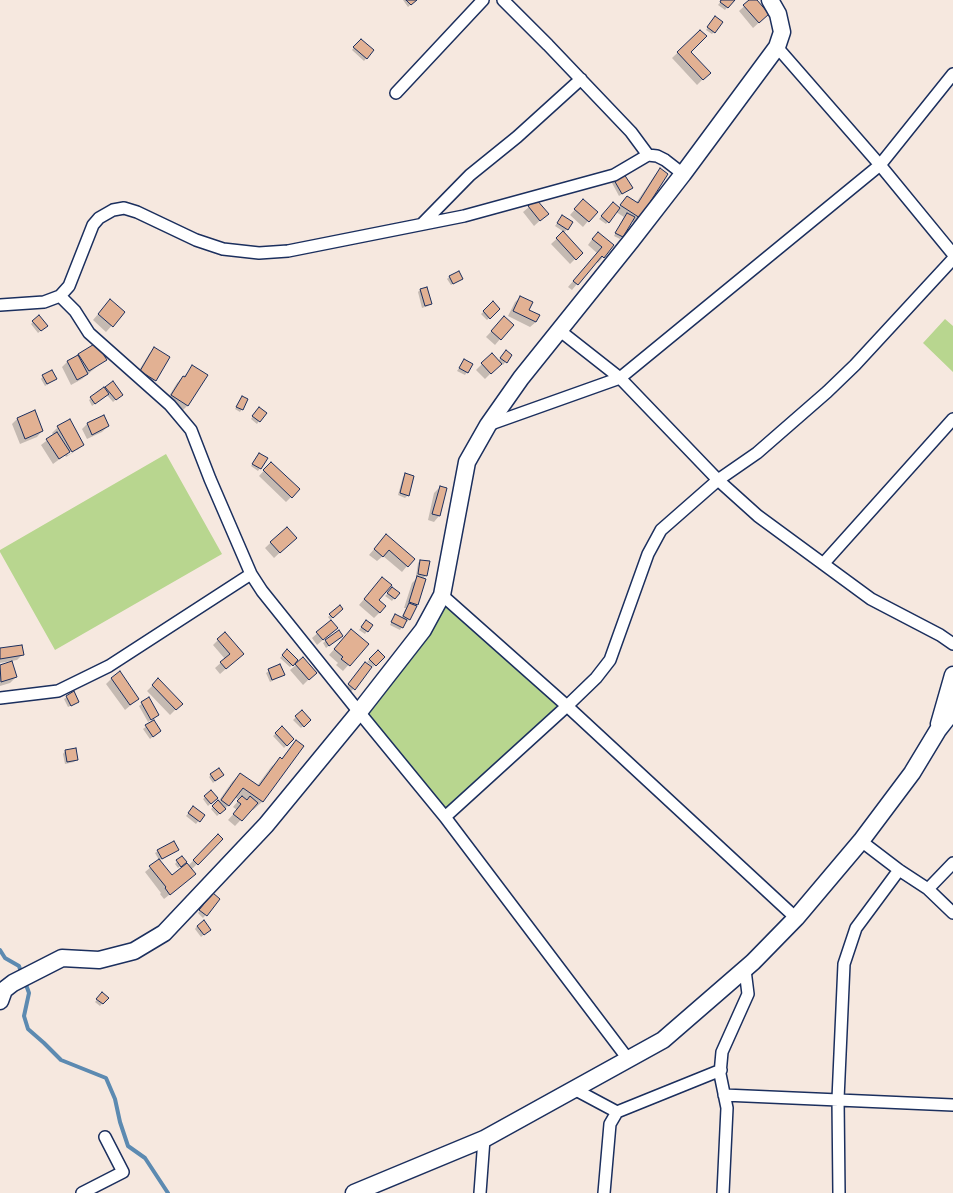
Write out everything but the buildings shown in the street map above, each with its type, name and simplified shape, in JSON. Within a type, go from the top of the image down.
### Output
[{"type":"street","points":[[396,93],[483,0]]},
{"type":"street","points":[[503,0],[631,132],[648,155]]},
{"type":"street","points":[[0,1001],[4,990],[14,983],[62,958],[99,960],[134,951],[164,933],[266,825],[359,712],[423,630],[442,595],[467,462],[488,425],[521,378],[683,174],[777,47],[782,32],[778,14],[770,0]]},
{"type":"street","points":[[777,47],[880,165],[953,254]]},
{"type":"street","points":[[488,425],[620,378],[880,165],[953,74]]},
{"type":"street","points":[[422,224],[470,175],[518,137],[581,79]]},
{"type":"street","points":[[0,305],[44,302],[60,296],[69,286],[93,225],[100,218],[113,210],[124,208],[137,212],[196,240],[223,249],[259,253],[288,250],[464,216],[614,175],[648,155],[657,156],[683,174]]},
{"type":"street","points":[[445,817],[596,678],[610,660],[648,554],[661,530],[718,480],[757,453],[827,392],[953,259]]},
{"type":"street","points":[[60,296],[75,311],[89,333],[170,405],[191,430],[210,479],[251,574],[262,591],[445,817],[628,1060]]},
{"type":"street","points":[[559,330],[620,378],[718,480],[758,516],[871,599],[940,634],[953,644]]},
{"type":"street","points":[[823,564],[953,419]]},
{"type":"street","points":[[0,698],[58,691],[109,666],[251,574]]},
{"type":"street","points":[[442,595],[566,706],[796,918]]},
{"type":"street","points":[[938,730],[953,675]]},
{"type":"street","points":[[354,1193],[484,1139],[663,1040],[745,970],[796,918],[861,841],[912,773],[938,730],[953,711]]},
{"type":"street","points":[[861,841],[899,870],[928,889],[953,913]]},
{"type":"street","points":[[928,889],[953,863]]},
{"type":"street","points":[[839,1193],[838,1099],[844,964],[856,928],[899,870]]},
{"type":"street","points":[[724,1193],[727,1108],[721,1070],[722,1052],[748,994],[745,970]]},
{"type":"street","points":[[604,1193],[610,1124],[617,1112],[721,1070]]},
{"type":"street","points":[[574,1089],[617,1112]]},
{"type":"street","points":[[724,1096],[838,1099],[953,1105]]},
{"type":"street","points":[[82,1193],[123,1172],[105,1137]]},
{"type":"street","points":[[480,1193],[484,1139]]},
{"type":"green space","points":[[945,319],[953,326],[953,372],[923,343]]},
{"type":"green space","points":[[166,454],[222,554],[55,650],[0,550]]},
{"type":"green space","points":[[442,595],[567,706],[445,817],[359,712]]},
{"type":"waterway","points":[[0,950],[5,958],[19,966],[22,975]]},
{"type":"waterway","points":[[25,982],[29,993],[24,1016],[28,1029],[61,1060],[106,1078],[115,1099],[120,1122],[128,1146],[145,1158],[168,1193]]}]
